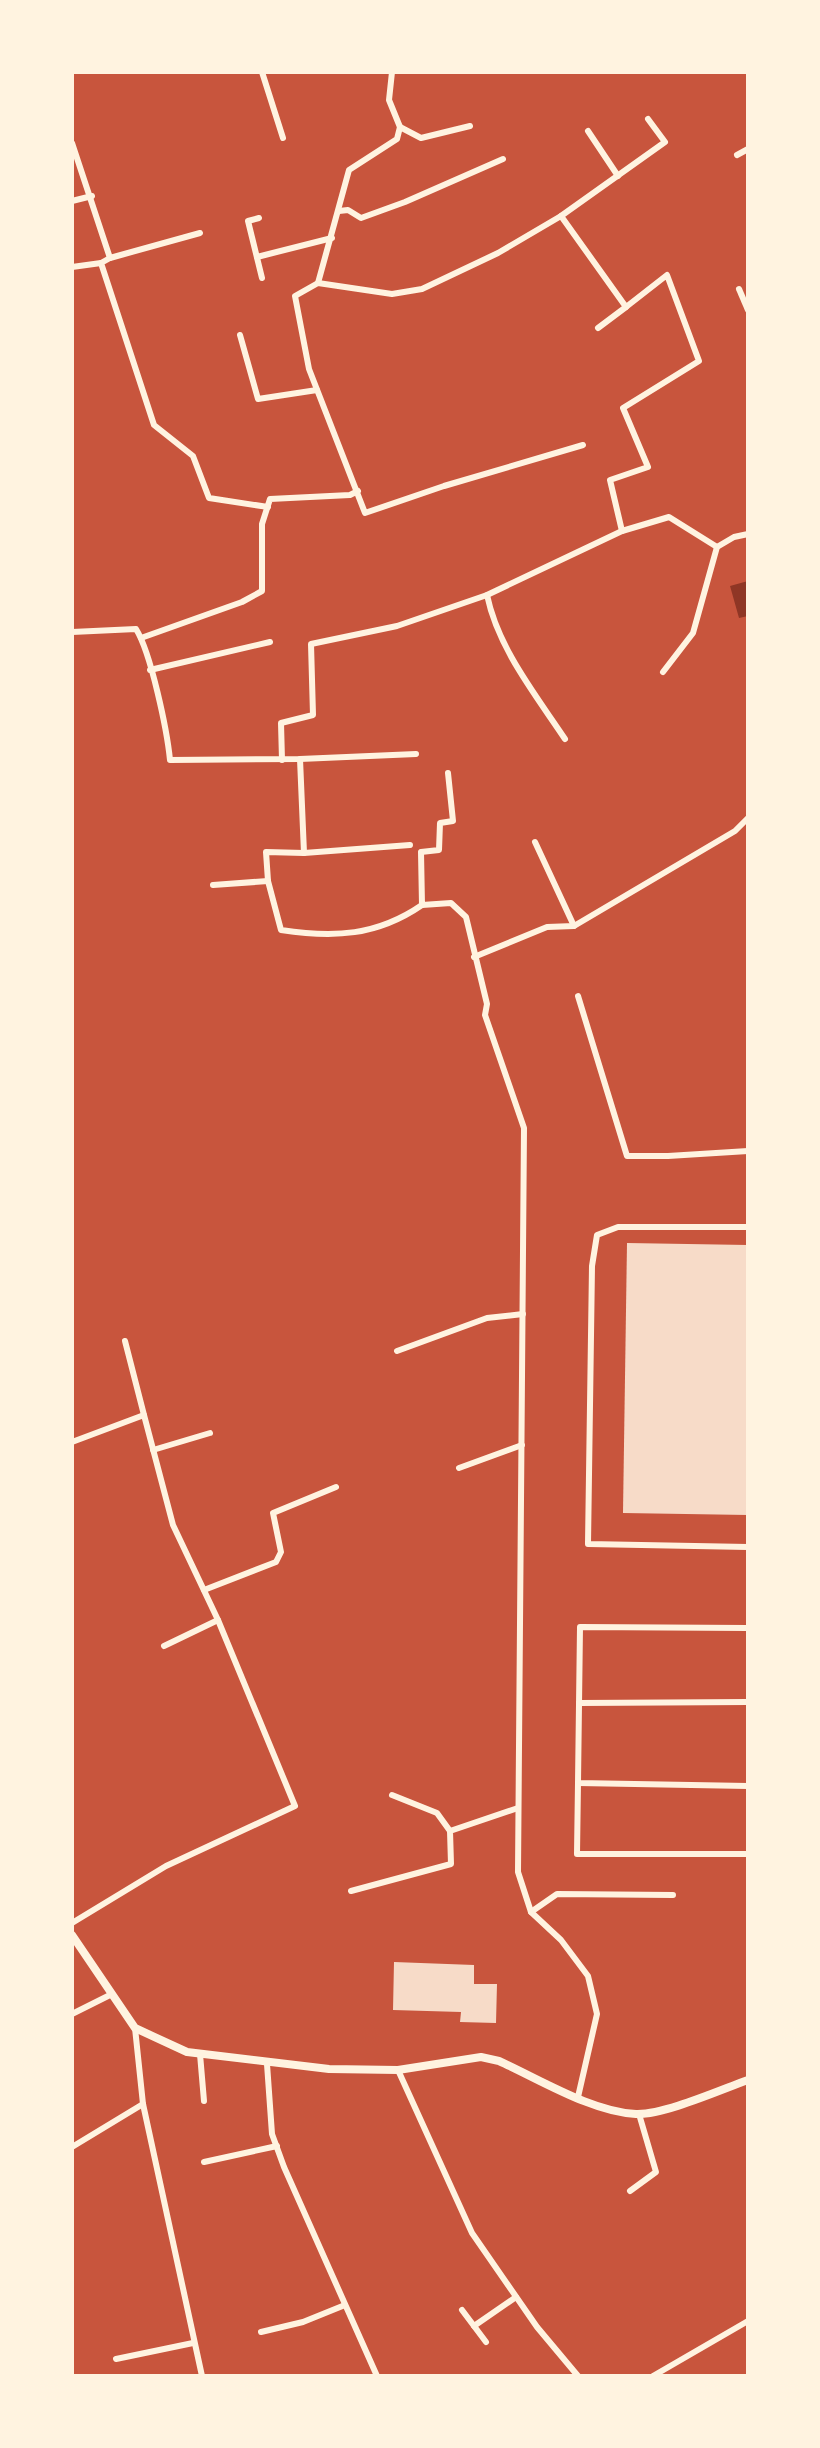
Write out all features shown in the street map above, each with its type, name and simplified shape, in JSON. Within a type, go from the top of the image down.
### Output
[{"type":"street","points":[[72,1935],[135,2028],[187,2052],[267,2064],[329,2069],[398,2070],[481,2057],[499,2061],[606,2109],[639,2114],[673,2106],[748,2080]]},
{"type":"lane","points":[[262,72],[283,138]]},
{"type":"lane","points":[[318,283],[349,170],[397,139],[400,127],[389,100],[392,72]]},
{"type":"lane","points":[[583,445],[365,513],[309,369],[295,296],[318,283],[392,294],[422,289],[498,253],[561,216],[665,142],[648,119]]},
{"type":"lane","points":[[400,127],[421,138],[470,126]]},
{"type":"lane","points":[[588,131],[618,176]]},
{"type":"lane","points":[[72,143],[110,258]]},
{"type":"lane","points":[[737,155],[748,149]]},
{"type":"lane","points":[[339,211],[348,210],[361,218],[503,159]]},
{"type":"lane","points":[[72,201],[92,196]]},
{"type":"lane","points":[[561,216],[626,307]]},
{"type":"lane","points":[[259,218],[248,221],[262,278]]},
{"type":"lane","points":[[72,267],[101,263],[200,233]]},
{"type":"lane","points":[[257,257],[332,238]]},
{"type":"lane","points":[[101,263],[154,425],[193,456],[209,498],[268,507]]},
{"type":"lane","points":[[598,328],[667,275],[699,361],[623,408],[648,467],[610,480],[622,531]]},
{"type":"lane","points":[[739,289],[748,310]]},
{"type":"lane","points":[[240,335],[258,399],[317,390]]},
{"type":"lane","points":[[141,638],[242,602],[262,591],[262,524],[270,499],[350,495],[358,491]]},
{"type":"lane","points":[[282,760],[281,723],[313,715],[311,644],[397,626],[487,595],[622,531],[669,517],[717,547]]},
{"type":"lane","points":[[663,672],[693,633],[717,547],[734,537],[748,534]]},
{"type":"lane","points":[[487,595],[492,620],[527,682],[565,739]]},
{"type":"lane","points":[[72,632],[136,629],[168,738],[170,760],[282,760],[416,754]]},
{"type":"lane","points":[[150,670],[270,642]]},
{"type":"lane","points":[[300,759],[304,853]]},
{"type":"lane","points":[[422,905],[421,852],[439,850],[440,823],[453,821],[448,773]]},
{"type":"lane","points":[[474,957],[547,927],[574,926],[735,831],[748,818]]},
{"type":"lane","points":[[535,842],[574,926]]},
{"type":"lane","points":[[410,845],[304,853],[266,852],[268,881],[281,930],[309,935],[372,931],[403,918],[422,905],[451,903],[466,917],[487,1004],[485,1015],[524,1128],[518,1872],[531,1912],[561,1940],[588,1976],[597,2014],[578,2097]]},
{"type":"lane","points":[[213,885],[268,881]]},
{"type":"lane","points":[[578,996],[627,1156],[748,1151]]},
{"type":"lane","points":[[748,1227],[618,1227],[597,1235],[592,1266],[588,1544],[748,1547]]},
{"type":"lane","points":[[397,1351],[487,1318],[523,1314]]},
{"type":"lane","points":[[72,1923],[166,1866],[295,1806],[218,1620],[173,1525],[125,1341]]},
{"type":"lane","points":[[72,1442],[144,1415]]},
{"type":"lane","points":[[153,1450],[210,1433]]},
{"type":"lane","points":[[459,1468],[522,1445]]},
{"type":"lane","points":[[204,1590],[276,1562],[281,1552],[273,1513],[336,1487]]},
{"type":"lane","points":[[164,1646],[218,1620]]},
{"type":"lane","points":[[748,1628],[580,1627],[577,1854],[748,1854]]},
{"type":"lane","points":[[579,1703],[748,1702]]},
{"type":"lane","points":[[578,1783],[748,1786]]},
{"type":"lane","points":[[351,1891],[451,1864],[450,1831],[437,1813],[392,1795]]},
{"type":"lane","points":[[450,1831],[518,1808]]},
{"type":"lane","points":[[531,1912],[557,1894],[673,1895]]},
{"type":"lane","points":[[72,2014],[112,1994]]},
{"type":"lane","points":[[135,2028],[143,2104],[202,2376]]},
{"type":"lane","points":[[200,2054],[204,2101]]},
{"type":"lane","points":[[267,2064],[272,2134],[377,2376]]},
{"type":"lane","points":[[398,2070],[472,2233],[537,2327],[578,2376]]},
{"type":"lane","points":[[72,2147],[143,2104]]},
{"type":"lane","points":[[630,2191],[656,2172],[639,2114]]},
{"type":"lane","points":[[204,2162],[277,2146]]},
{"type":"lane","points":[[474,2326],[516,2297]]},
{"type":"lane","points":[[261,2332],[303,2322],[345,2305]]},
{"type":"lane","points":[[462,2310],[486,2342]]},
{"type":"lane","points":[[653,2376],[748,2321]]},
{"type":"lane","points":[[116,2359],[193,2343]]},
{"type":"shaded area","points":[[748,581],[748,616],[739,618],[730,586]]},
{"type":"building","points":[[627,1243],[748,1245],[748,1515],[623,1513]]},
{"type":"building","points":[[394,1962],[474,1965],[474,1984],[497,1984],[496,2023],[460,2022],[461,2012],[393,2010]]}]
